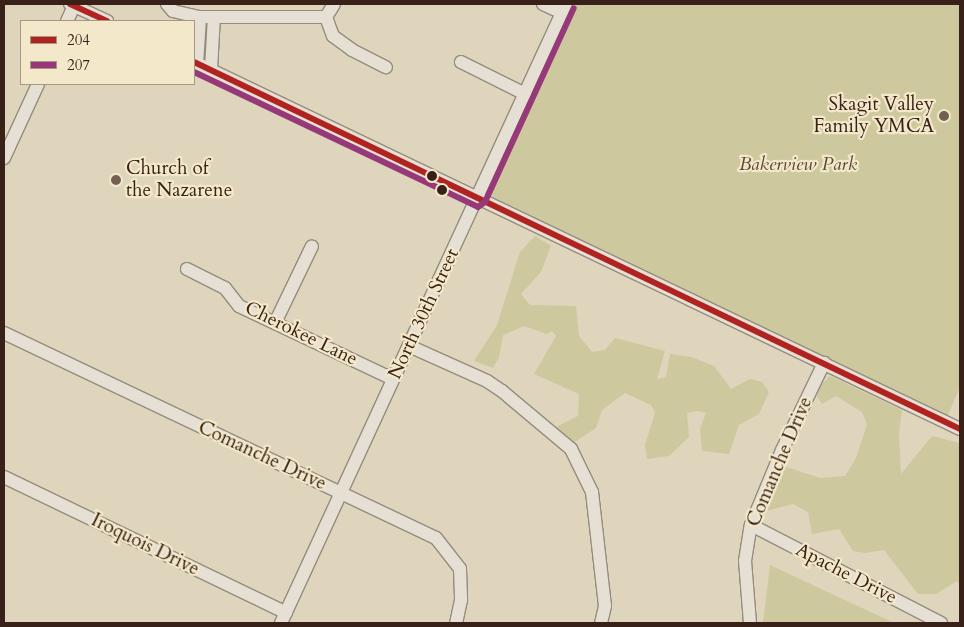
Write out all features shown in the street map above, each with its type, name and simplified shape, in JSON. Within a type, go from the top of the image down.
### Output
[{"type":"street","points":[[167,4],[173,11],[200,17],[326,18]]},
{"type":"street","points":[[326,18],[334,4]]},
{"type":"street","points":[[544,4],[564,8]]},
{"type":"street","points":[[67,20],[72,5],[105,20]]},
{"type":"street","name":"North 30th Street","points":[[283,618],[564,8]]},
{"type":"street","points":[[200,17],[195,63],[960,429]]},
{"type":"street","points":[[210,70],[214,17]]},
{"type":"street","points":[[326,18],[333,36],[352,50],[386,67]]},
{"type":"street","points":[[461,62],[525,94]]},
{"type":"street","points":[[4,158],[38,85]]},
{"type":"street","points":[[275,323],[312,246]]},
{"type":"street","name":"Cherokee Lane","points":[[187,269],[225,288],[239,306],[394,379]]},
{"type":"street","name":"Comanche Drive","points":[[4,333],[436,538],[460,569],[461,600],[456,623]]},
{"type":"street","points":[[409,346],[487,381],[502,391],[571,450],[592,492],[605,606],[601,623]]},
{"type":"street","name":"Comanche Drive","points":[[750,623],[745,561],[751,525],[782,450],[824,363]]},
{"type":"street","name":"Iroquois Drive","points":[[4,477],[283,618]]},
{"type":"street","name":"Apache Drive","points":[[751,525],[941,623]]},
{"type":"green space","name":"Bakerview Park","points":[[577,4],[960,4],[960,387],[947,417],[493,197],[490,188]]},
{"type":"green space","points":[[535,236],[551,246],[541,272],[521,294],[530,305],[576,306],[579,336],[592,352],[605,350],[615,338],[665,351],[657,379],[666,377],[670,354],[691,357],[714,366],[731,389],[750,379],[762,382],[769,392],[759,414],[739,425],[729,454],[702,451],[700,429],[706,413],[697,411],[687,413],[689,437],[669,456],[647,459],[645,445],[655,413],[651,405],[625,393],[602,410],[596,428],[573,443],[556,427],[578,416],[579,394],[534,374],[556,336],[552,331],[547,334],[524,326],[503,335],[499,357],[493,368],[474,361],[497,325],[520,252]]},
{"type":"green space","points":[[830,376],[902,410],[899,433],[901,474],[932,436],[960,443],[960,585],[957,581],[936,594],[918,594],[884,550],[865,553],[853,551],[839,529],[812,534],[808,512],[793,504],[762,512],[773,482],[783,466],[820,478],[845,476],[856,458],[867,424],[862,412],[836,396],[822,404],[817,396],[820,386]]},
{"type":"green space","points":[[770,565],[894,623],[763,623]]},
{"type":"transit line","name":"204","points":[[70,4],[105,20]]},
{"type":"transit line","name":"207","points":[[195,72],[478,207],[485,202],[574,8]]},
{"type":"transit line","name":"204","points":[[195,62],[960,429]]},
{"type":"place","name":"Skagit Valley Family YMCA","points":[[944,116]]},
{"type":"place","name":"Church of the Nazarene","points":[[116,180]]}]
